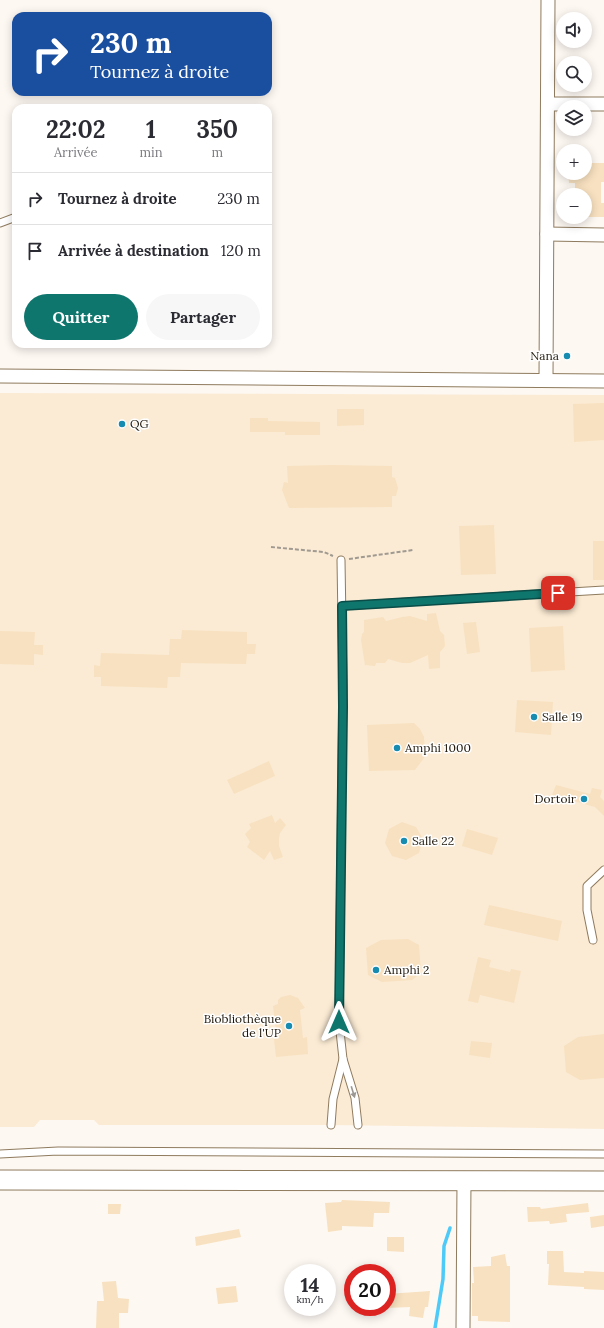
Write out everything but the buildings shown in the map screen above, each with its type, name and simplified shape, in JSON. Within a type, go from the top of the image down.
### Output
[{"type":"street","points":[[546,380],[548,0]]},
{"type":"street","points":[[548,104],[604,104]]},
{"type":"street","points":[[547,234],[604,235]]},
{"type":"street","points":[[0,376],[604,381]]},
{"type":"street","points":[[0,1180],[604,1181]]},
{"type":"street","points":[[463,1328],[464,1181]]},
{"type":"lane","points":[[0,223],[12,218]]},
{"type":"lane","points":[[341,560],[343,686],[339,1022],[343,1059],[355,1098],[358,1125]]},
{"type":"lane","points":[[342,606],[604,590]]},
{"type":"lane","points":[[593,940],[587,910],[587,886],[604,870]]},
{"type":"lane","points":[[331,1125],[333,1099],[343,1059]]},
{"type":"lane","points":[[0,1154],[58,1151],[604,1154]]},
{"type":"shaded area","points":[[0,393],[604,395],[604,1129],[331,1125],[99,1125],[94,1120],[40,1120],[34,1127],[0,1127]]},
{"type":"waterway","points":[[435,1328],[443,1279],[444,1246],[450,1228]]},
{"type":"place","name":"Nana","points":[[567,356]]},
{"type":"place","name":"QG","points":[[122,424]]},
{"type":"place","name":"Salle 19","points":[[534,717]]},
{"type":"place","name":"Amphi 1000","points":[[397,748]]},
{"type":"place","name":"Dortoir","points":[[584,799]]},
{"type":"place","name":"Salle 22","points":[[404,841]]},
{"type":"place","name":"Amphi 2","points":[[376,970]]},
{"type":"place","name":"Biobliothèque de l'UP","points":[[289,1026]]},
{"type":"route","points":[[339,1022],[342,879],[342,606],[558,593]]}]
